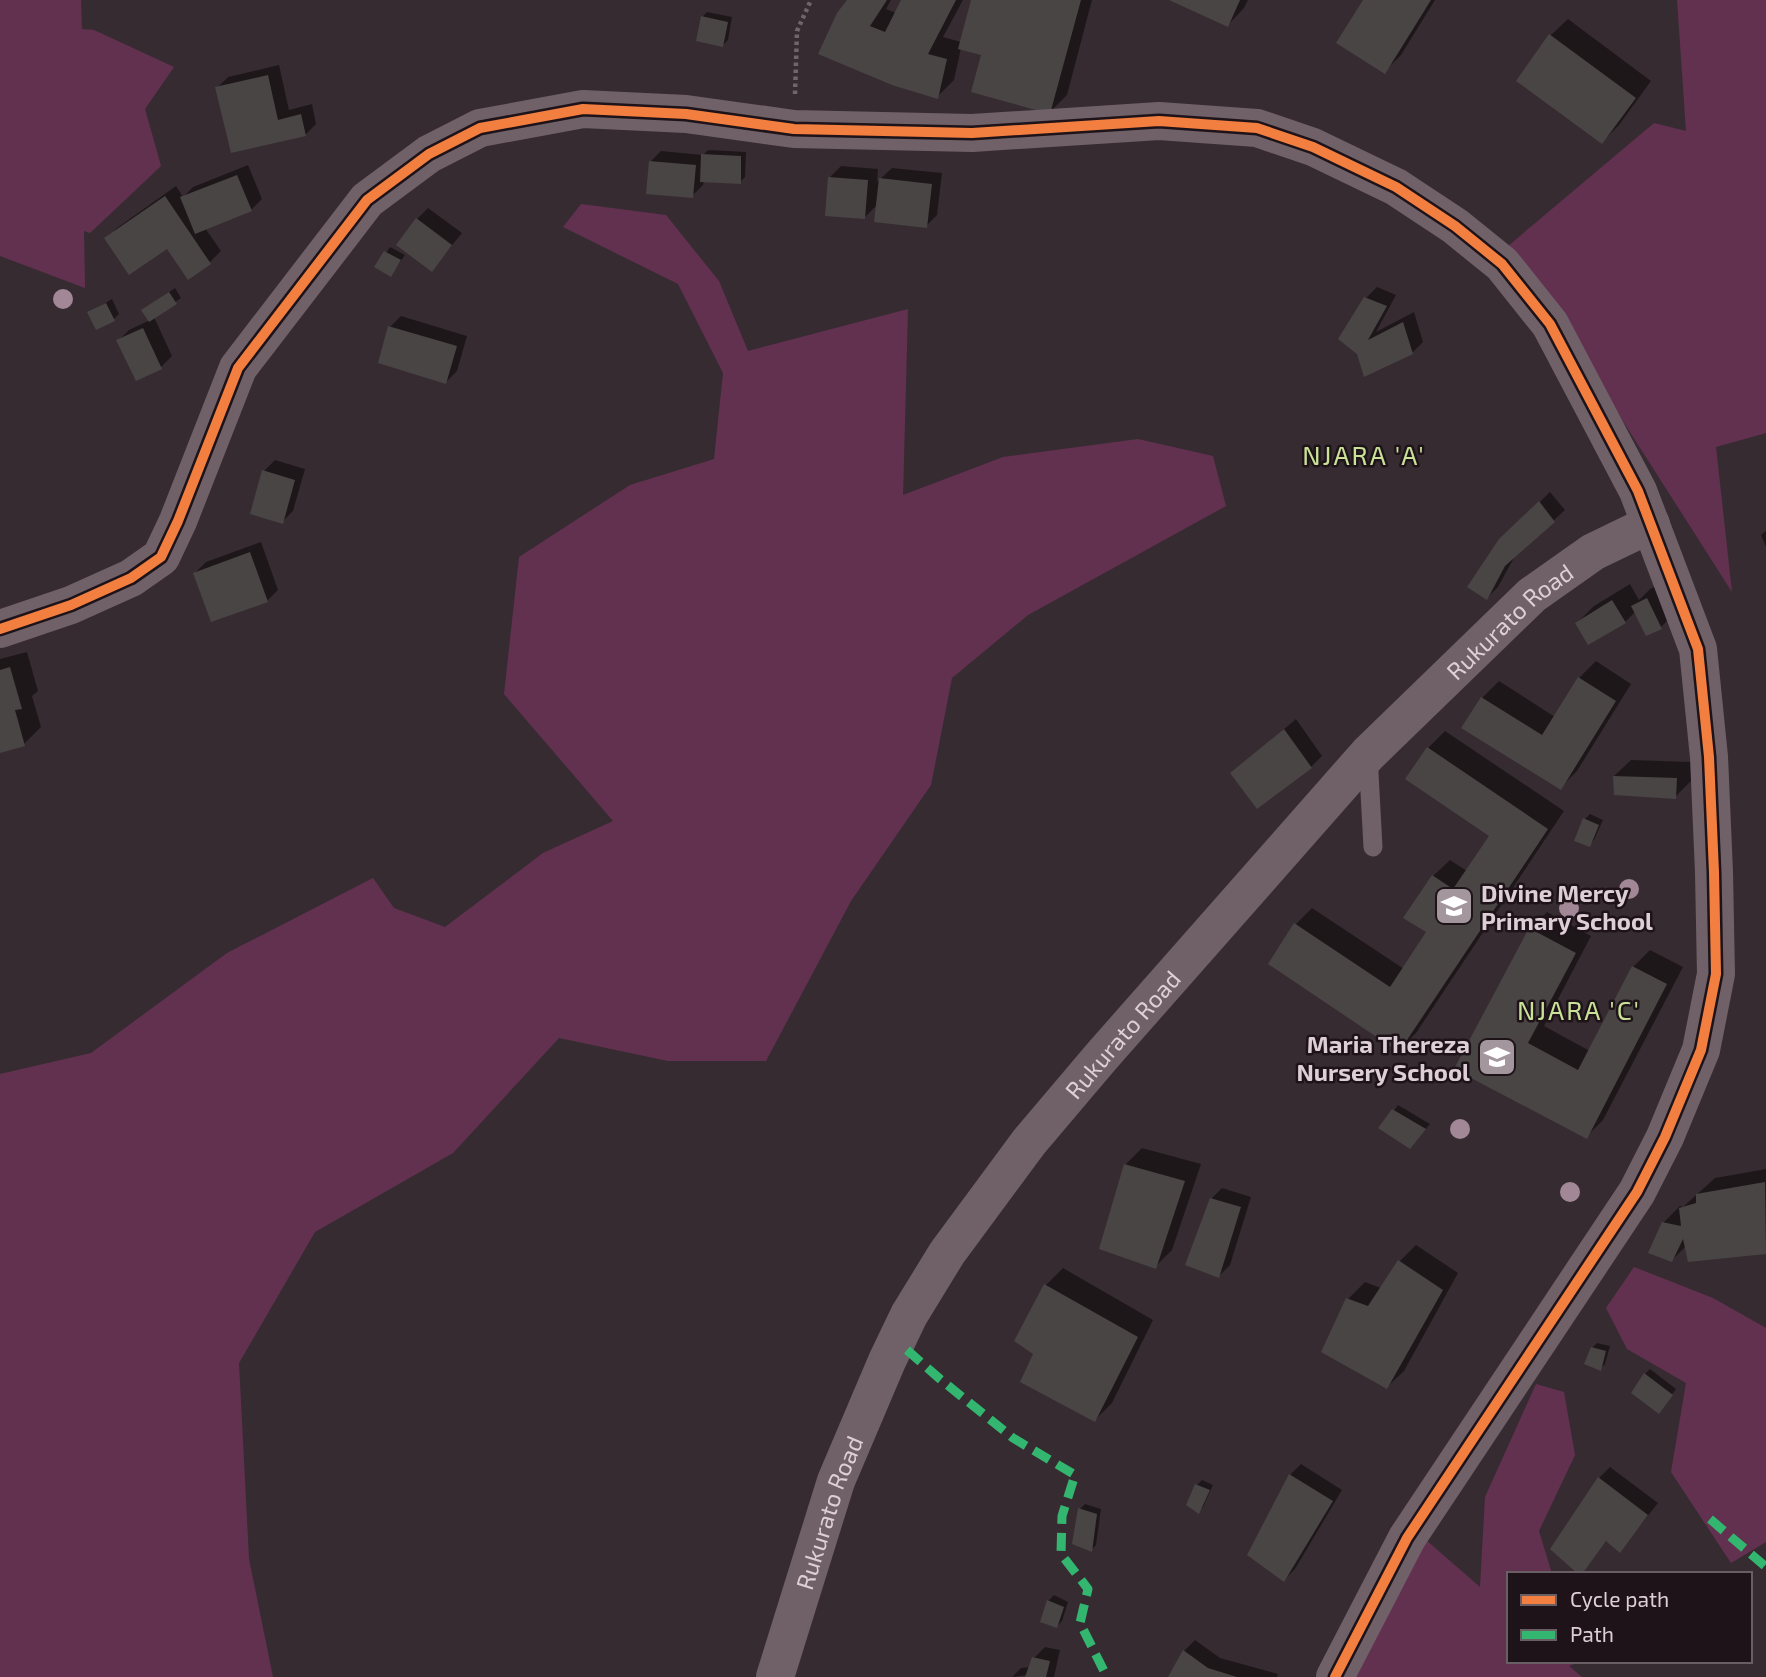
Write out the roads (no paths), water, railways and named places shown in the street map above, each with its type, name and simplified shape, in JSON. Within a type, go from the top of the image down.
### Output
[{"type":"street","points":[[0,629],[71,605],[131,578],[161,557],[178,521],[238,368],[367,200],[429,154],[480,128],[583,108],[686,114],[794,129],[972,133],[1159,121],[1257,128],[1313,147],[1396,187],[1455,226],[1502,264],[1550,324],[1638,491],[1698,649],[1709,757],[1716,974],[1701,1050],[1665,1137],[1637,1192],[1408,1538],[1335,1677]]},
{"type":"street","name":"Rukurato Road","points":[[775,1677],[836,1481],[909,1315],[947,1253],[1029,1142],[1368,754],[1532,596],[1593,552],[1651,524]]},
{"type":"lane","points":[[1368,754],[1373,847]]},
{"type":"place","name":"Divine Mercy Primary School","points":[[1454,906]]},
{"type":"place","name":"Maria Thereza Nursery School","points":[[1497,1057]]},
{"type":"district","name":"NJARA 'A'","points":[[1364,454]]},
{"type":"district","name":"NJARA 'C'","points":[[1579,1009]]}]
